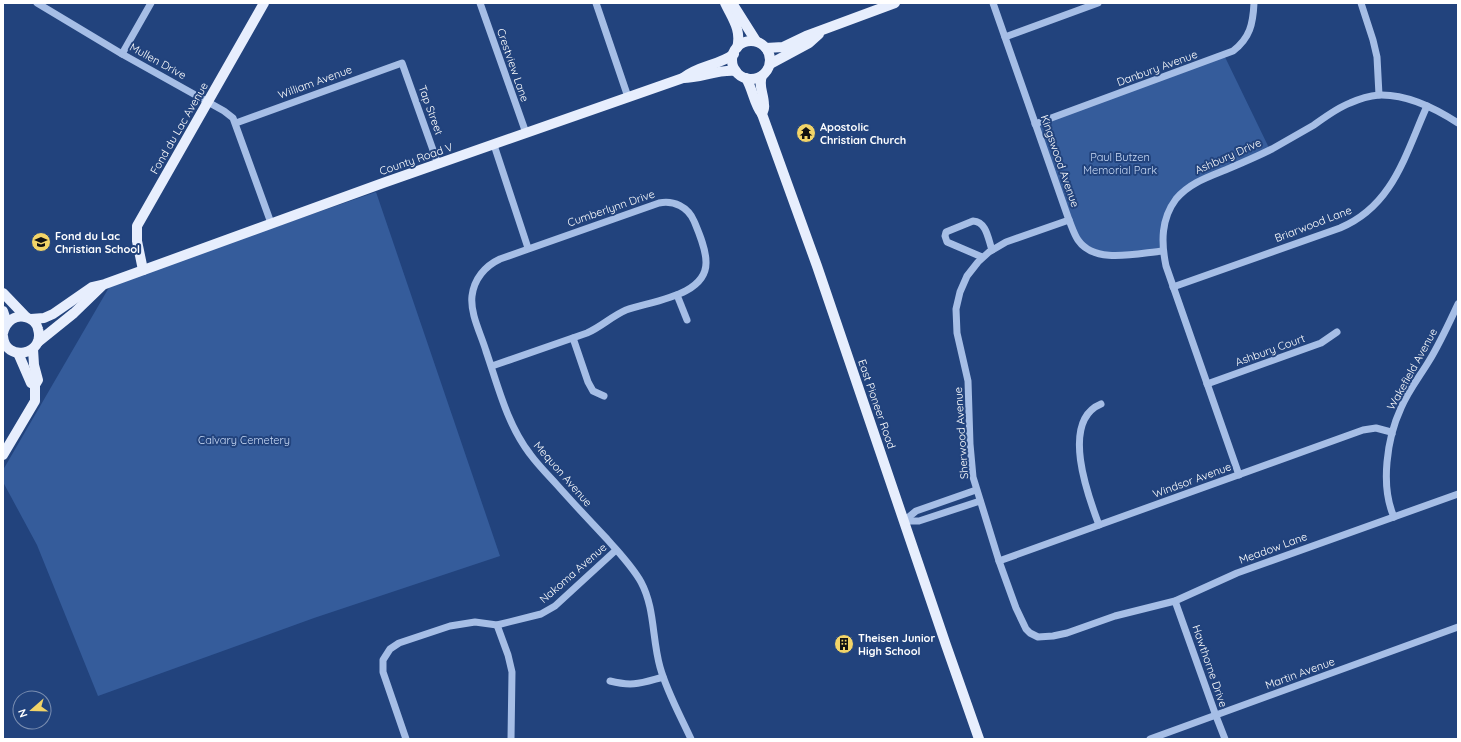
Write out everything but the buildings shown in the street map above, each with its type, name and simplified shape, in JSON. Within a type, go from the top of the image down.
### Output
[{"type":"main road","name":"Fond du Lac Avenue","points":[[142,270],[137,240],[137,226],[264,3]]},
{"type":"main road","points":[[725,3],[738,30],[739,39],[735,51],[734,66],[736,71]]},
{"type":"main road","points":[[732,3],[756,41],[762,44],[768,52],[770,64],[767,71],[762,76],[746,78]]},
{"type":"main road","points":[[766,48],[783,47],[806,36],[826,30],[895,3]]},
{"type":"main road","points":[[770,64],[809,43],[826,30]]},
{"type":"main road","points":[[735,51],[745,42],[756,41]]},
{"type":"main road","name":"County Road V","points":[[104,284],[271,223],[683,78],[692,71],[723,60],[735,51]]},
{"type":"main road","points":[[683,78],[695,78],[727,70],[736,71],[746,78],[757,108],[762,114]]},
{"type":"main road","name":"East Pioneer Road","points":[[762,76],[760,81],[764,106],[762,114],[820,273],[979,739]]},
{"type":"main road","points":[[5,328],[16,317],[44,318],[53,314],[92,287],[104,284]]},
{"type":"main road","points":[[10,351],[28,352],[74,313],[104,284]]},
{"type":"main road","points":[[3,293],[38,327],[39,337],[36,345],[34,364],[38,380],[35,385],[34,401],[3,455]]},
{"type":"main road","points":[[3,311],[5,328]]},
{"type":"main road","points":[[3,336],[5,344],[31,383],[35,385]]},
{"type":"street","name":"Mullen Drive","points":[[37,3],[122,54],[224,111],[233,118],[271,223]]},
{"type":"street","points":[[122,54],[151,3]]},
{"type":"street","name":"Crestview Lane","points":[[480,3],[526,133]]},
{"type":"street","points":[[596,3],[628,97]]},
{"type":"street","name":"Kingswood Avenue","points":[[993,3],[1069,220],[1078,241],[1085,248],[1093,252],[1110,256],[1164,250]]},
{"type":"street","points":[[1005,37],[1098,3]]},
{"type":"street","name":"Danbury Avenue","points":[[1035,124],[1233,51],[1246,39],[1249,33],[1254,3]]},
{"type":"street","points":[[1361,3],[1377,57],[1379,95]]},
{"type":"street","name":"William Avenue","points":[[236,123],[402,63]]},
{"type":"street","name":"Tap Street","points":[[402,63],[438,164]]},
{"type":"street","name":"Ashbury Drive","points":[[1239,475],[1166,266],[1163,232],[1167,217],[1175,200],[1190,186],[1204,178],[1270,150],[1349,103],[1360,99],[1379,95],[1403,98],[1427,106],[1458,122]]},
{"type":"street","name":"Briarwood Lane","points":[[1173,287],[1340,228],[1365,214],[1380,200],[1394,181],[1427,106]]},
{"type":"street","points":[[494,145],[528,248]]},
{"type":"street","name":"Cumberlynn Drive","points":[[492,366],[596,329],[626,310],[677,295],[693,286],[700,280],[704,273],[706,263],[705,252],[691,216],[684,208],[674,203],[664,202],[528,248]]},
{"type":"street","name":"Sherwood Avenue","points":[[1069,220],[1006,242],[982,257],[970,272],[962,287],[957,304],[956,318],[958,340],[968,381],[971,459],[976,490],[1016,608],[1030,633],[1038,637],[1067,633],[1095,623]]},
{"type":"street","points":[[982,257],[947,242],[944,236],[946,232],[973,221],[978,222],[984,227],[992,250]]},
{"type":"street","name":"Mequon Avenue","points":[[528,248],[492,263],[481,274],[474,286],[472,296],[473,310],[509,416],[523,445],[538,465],[635,572],[646,592],[651,610],[655,645],[663,677],[672,700],[691,739]]},
{"type":"street","points":[[677,295],[687,320]]},
{"type":"street","name":"Wakefield Avenue","points":[[1394,517],[1387,496],[1386,481],[1392,434],[1396,420],[1404,402],[1435,350],[1458,304]]},
{"type":"street","name":"Ashbury Court","points":[[1207,384],[1321,343],[1338,332]]},
{"type":"street","points":[[573,338],[588,382],[593,391],[604,396]]},
{"type":"street","points":[[1099,525],[1086,486],[1079,447],[1081,430],[1087,416],[1094,407],[1101,404]]},
{"type":"street","name":"Windsor Avenue","points":[[999,561],[1366,429],[1382,429],[1391,432],[1392,434]]},
{"type":"street","points":[[904,521],[916,511],[976,490]]},
{"type":"street","name":"Meadow Lane","points":[[1095,623],[1115,616],[1175,601],[1237,573],[1458,494]]},
{"type":"street","points":[[904,521],[919,521],[980,501]]},
{"type":"street","name":"Nakoma Avenue","points":[[497,625],[541,614],[551,609],[616,550]]},
{"type":"street","name":"Hawthorne Drive","points":[[1175,601],[1225,739]]},
{"type":"street","points":[[406,739],[383,672],[383,660],[388,651],[399,643],[450,626],[475,622],[497,625],[508,655],[512,672],[511,739]]},
{"type":"street","name":"Martin Avenue","points":[[1150,739],[1458,627]]},
{"type":"street","points":[[610,681],[634,685],[663,677]]},
{"type":"green space","name":"Paul Butzen Memorial Park","points":[[1224,55],[1270,150],[1196,182],[1171,208],[1163,251],[1110,256],[1078,241],[1035,124]]},
{"type":"green space","name":"Calvary Cemetery","points":[[376,192],[500,556],[314,618],[98,696],[37,545],[3,482],[3,470],[111,284]]},
{"type":"place","name":"Apostolic Christian Church","points":[[806,133]]},
{"type":"place","name":"Fond du Lac Christian School","points":[[41,242]]},
{"type":"place","name":"Theisen Junior High School","points":[[844,644]]}]
